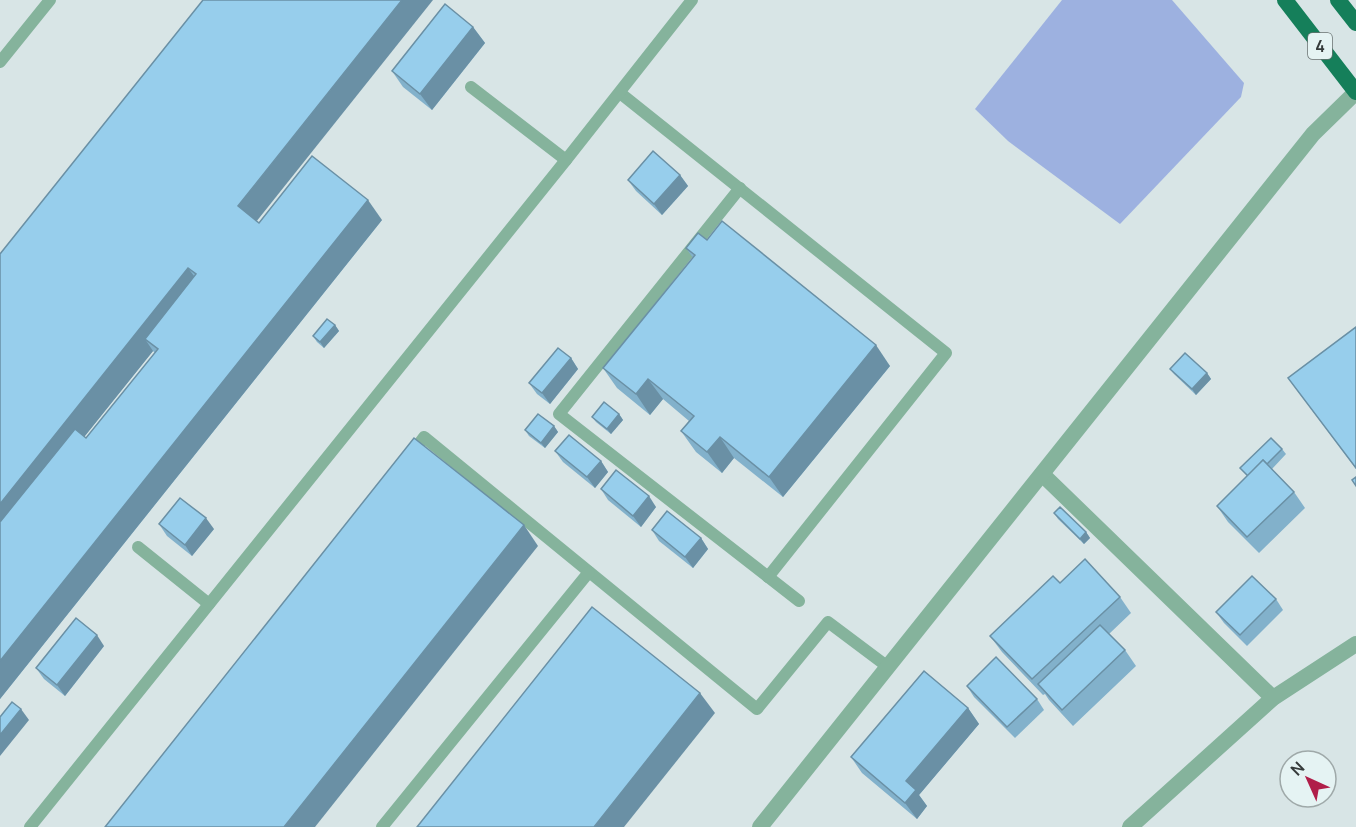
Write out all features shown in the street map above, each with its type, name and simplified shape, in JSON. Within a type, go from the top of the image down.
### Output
[{"type":"highway","name":"4","points":[[1285,0],[1356,92]]},
{"type":"highway","name":"4","points":[[1338,0],[1356,23]]},
{"type":"street","points":[[760,827],[1313,134],[1356,92]]},
{"type":"street","points":[[1042,474],[1273,698]]},
{"type":"street","points":[[1130,827],[1273,698],[1356,644]]},
{"type":"lane","points":[[0,62],[50,0]]},
{"type":"lane","points":[[30,827],[620,93],[692,0]]},
{"type":"lane","points":[[471,87],[566,160]]},
{"type":"lane","points":[[620,93],[946,353],[768,577]]},
{"type":"lane","points":[[740,188],[560,414],[799,601]]},
{"type":"lane","points":[[402,465],[424,437],[757,709],[828,622],[888,667]]},
{"type":"lane","points":[[138,547],[209,604]]},
{"type":"lane","points":[[382,827],[589,572]]},
{"type":"water","points":[[1062,0],[1172,0],[1244,83],[1241,97],[1120,224],[1008,141],[975,109]]},
{"type":"building","points":[[203,0],[402,0],[238,206],[259,223],[312,156],[368,200],[0,661],[0,522],[75,429],[86,438],[158,349],[145,339],[196,274],[188,268],[0,504],[0,254]]},
{"type":"building","points":[[445,4],[473,27],[420,94],[392,71]]},
{"type":"building","points":[[653,151],[680,175],[654,204],[628,180]]},
{"type":"building","points":[[722,221],[876,345],[769,477],[720,437],[707,452],[681,431],[694,416],[648,379],[636,394],[603,368],[695,255],[686,248],[698,233],[707,240]]},
{"type":"building","points":[[327,319],[335,325],[320,342],[313,336]]},
{"type":"building","points":[[1356,327],[1356,468],[1288,378]]},
{"type":"building","points":[[558,348],[571,358],[542,393],[529,383]]},
{"type":"building","points":[[1185,353],[1207,373],[1192,389],[1170,369]]},
{"type":"building","points":[[604,402],[619,414],[607,429],[592,417]]},
{"type":"building","points":[[538,414],[554,426],[541,443],[525,430]]},
{"type":"building","points":[[569,435],[601,461],[587,477],[555,451]]},
{"type":"building","points":[[414,438],[524,525],[284,827],[105,827]]},
{"type":"building","points":[[1271,438],[1282,449],[1267,464],[1263,460],[1248,476],[1240,468]]},
{"type":"building","points":[[1263,460],[1294,492],[1247,537],[1217,506]]},
{"type":"building","points":[[616,470],[649,496],[633,516],[601,489]]},
{"type":"building","points":[[180,498],[206,518],[185,545],[159,524]]},
{"type":"building","points":[[1060,507],[1086,532],[1080,539],[1054,513]]},
{"type":"building","points":[[667,511],[701,538],[685,557],[652,530]]},
{"type":"building","points":[[1085,559],[1120,597],[1032,679],[990,636],[1053,576],[1060,583]]},
{"type":"building","points":[[1252,576],[1276,599],[1240,635],[1216,612]]},
{"type":"building","points":[[592,607],[700,693],[594,827],[417,827]]},
{"type":"building","points":[[76,618],[97,635],[57,685],[36,668]]},
{"type":"building","points":[[1100,625],[1125,650],[1062,710],[1038,684]]},
{"type":"building","points":[[996,657],[1037,699],[1007,727],[967,686]]},
{"type":"building","points":[[924,671],[968,708],[906,781],[916,790],[905,803],[851,757]]},
{"type":"building","points":[[12,702],[21,709],[0,735],[0,717]]}]
